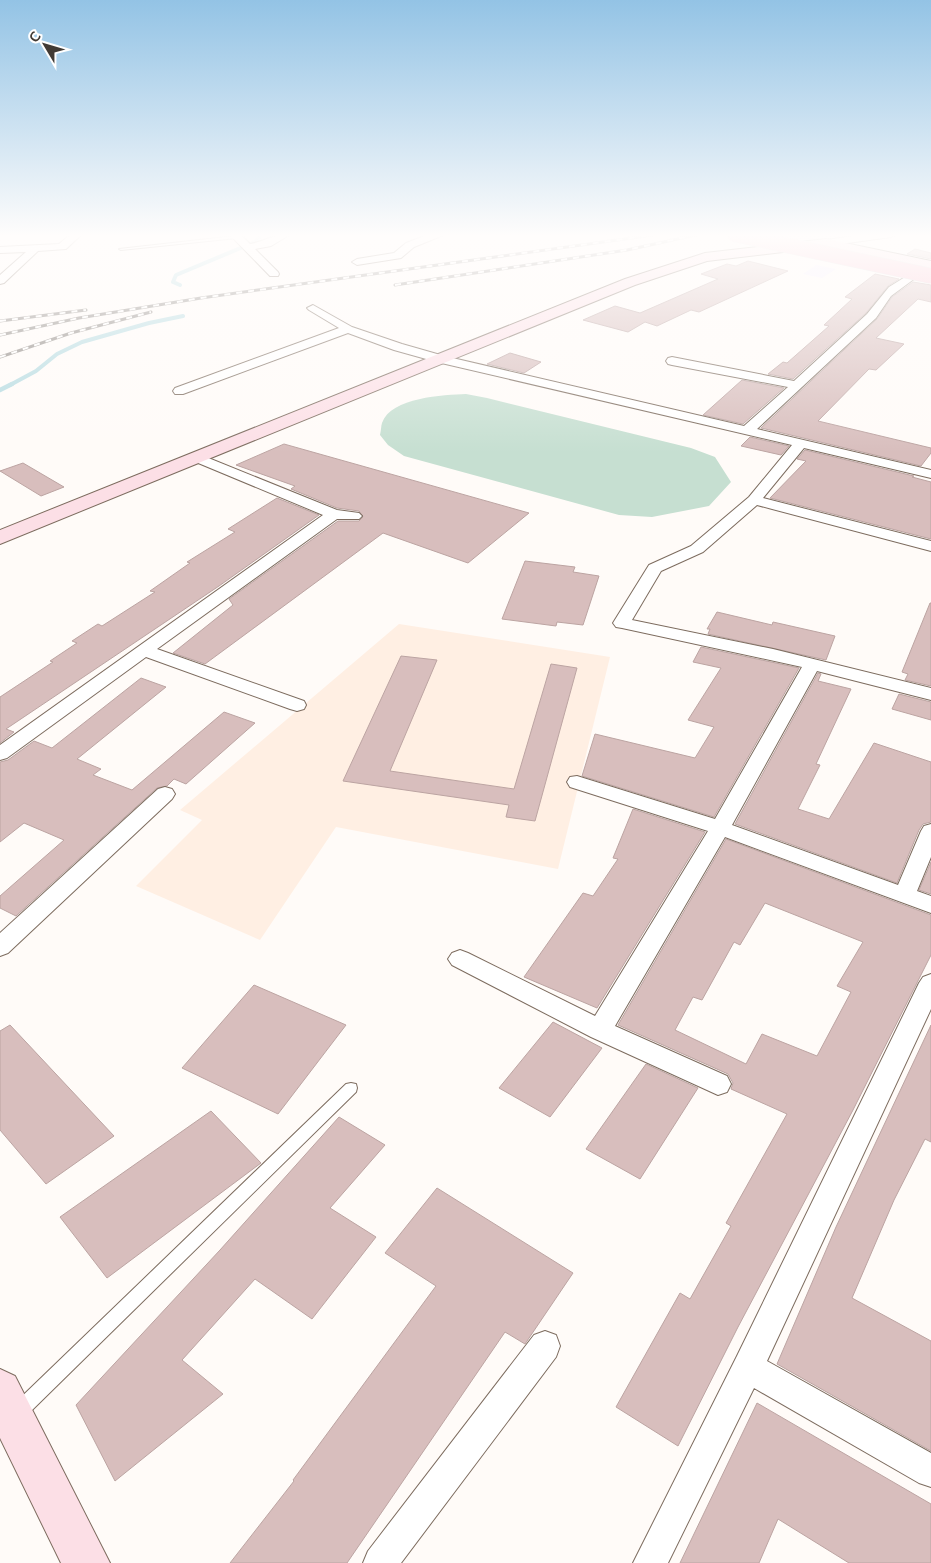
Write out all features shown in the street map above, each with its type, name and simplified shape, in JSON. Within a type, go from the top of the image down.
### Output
[{"type":"main road","points":[[0,538],[569,307]]},
{"type":"main road","points":[[7,1404],[86,1563]]},
{"type":"street","points":[[746,432],[872,316],[877,307]]},
{"type":"street","points":[[313,308],[348,329],[398,347],[441,359],[746,432],[931,473]]},
{"type":"street","points":[[179,391],[348,329]]},
{"type":"street","points":[[672,361],[797,385]]},
{"type":"street","points":[[800,444],[754,500],[698,549],[654,568],[622,623],[773,654],[931,694]]},
{"type":"street","points":[[196,457],[334,514],[354,516]]},
{"type":"street","points":[[754,500],[931,546]]},
{"type":"street","points":[[0,754],[334,514]]},
{"type":"street","points":[[143,650],[297,705]]},
{"type":"street","points":[[600,1030],[720,828],[812,664]]},
{"type":"street","points":[[577,782],[720,828],[931,905]]},
{"type":"street","points":[[0,947],[165,794]]},
{"type":"street","points":[[904,896],[931,831]]},
{"type":"street","points":[[460,959],[600,1030],[718,1084]]},
{"type":"street","points":[[650,1563],[748,1367],[931,983]]},
{"type":"street","points":[[380,1563],[545,1346]]},
{"type":"street","points":[[748,1367],[931,1472]]},
{"type":"lane","points":[[7,1404],[351,1088]]},
{"type":"shaded area","points":[[399,624],[610,657],[558,869],[336,827],[260,940],[136,886],[202,820],[180,810]]},
{"type":"green space","points":[[466,394],[691,448],[715,457],[731,482],[709,506],[652,517],[619,515],[404,456],[388,445],[380,435],[382,423],[387,414],[396,408],[419,399]]},
{"type":"building","points":[[613,307],[640,313],[654,307],[710,307],[699,312],[691,310],[657,326],[645,322],[628,332],[583,320]]},
{"type":"building","points":[[843,307],[871,307],[793,379],[768,374],[783,362],[787,363],[829,326],[824,325]]},
{"type":"building","points":[[885,307],[909,307],[876,338],[904,344],[876,370],[869,369],[818,421],[931,448],[931,453],[921,466],[761,428],[877,319]]},
{"type":"building","points":[[510,353],[541,362],[524,373],[487,364]]},
{"type":"building","points":[[742,380],[784,388],[743,424],[703,415]]},
{"type":"building","points":[[750,437],[789,446],[781,455],[741,446]]},
{"type":"building","points":[[284,444],[529,513],[468,563],[383,533],[205,664],[173,653],[233,605],[229,599],[338,521],[359,521],[363,517],[359,511],[337,508],[291,489],[295,486],[236,465]]},
{"type":"building","points":[[805,450],[914,476],[912,477],[931,482],[931,539],[770,498],[806,461],[797,459]]},
{"type":"building","points":[[23,463],[64,487],[41,496],[0,471]]},
{"type":"building","points":[[277,498],[319,515],[219,586],[6,729],[14,732],[0,743],[0,697],[53,662],[50,661],[77,643],[72,641],[98,624],[102,626],[155,592],[150,591],[190,563],[187,562],[235,532],[228,529]]},
{"type":"building","points":[[525,561],[575,567],[573,572],[599,576],[583,625],[557,622],[556,626],[502,619]]},
{"type":"building","points":[[930,603],[931,686],[905,680],[908,674],[902,672]]},
{"type":"building","points":[[717,612],[772,625],[773,622],[835,636],[826,660],[708,634],[710,629],[707,629]]},
{"type":"building","points":[[701,647],[799,668],[714,817],[582,776],[595,734],[695,758],[714,727],[688,720],[721,668],[693,662]]},
{"type":"building","points":[[401,656],[437,660],[390,771],[514,789],[551,664],[577,668],[535,821],[506,817],[509,805],[343,781]]},
{"type":"building","points":[[818,673],[821,674],[818,681],[851,689],[816,764],[820,765],[798,809],[829,819],[874,743],[931,762],[931,822],[923,824],[919,830],[897,883],[735,824]]},
{"type":"building","points":[[141,678],[166,687],[77,759],[101,769],[93,775],[132,790],[224,712],[255,723],[186,784],[174,779],[167,786],[157,788],[16,916],[0,908],[0,896],[64,840],[24,823],[0,842],[0,762],[8,760],[34,741],[52,748]]},
{"type":"building","points":[[899,694],[931,702],[931,720],[892,709]]},
{"type":"building","points":[[633,809],[705,832],[597,1008],[524,977],[583,893],[593,896],[618,859],[613,858]]},
{"type":"building","points":[[726,839],[931,915],[931,955],[853,1110],[738,1327],[678,1446],[616,1407],[680,1293],[690,1299],[731,1226],[726,1223],[787,1114],[731,1089],[733,1083],[728,1074],[618,1025]],"holes":[[[765,903],[863,942],[837,986],[851,992],[817,1056],[762,1034],[746,1064],[675,1030],[693,997],[702,1000],[734,942],[740,945]]]},
{"type":"building","points":[[931,862],[931,894],[919,890]]},
{"type":"building","points":[[254,985],[346,1025],[278,1114],[182,1068]]},
{"type":"building","points":[[553,1022],[602,1048],[550,1117],[499,1088]]},
{"type":"building","points":[[10,1025],[114,1136],[46,1184],[0,1130],[0,1031]]},
{"type":"building","points":[[931,1025],[931,1142],[925,1139],[894,1200],[852,1298],[931,1341],[931,1451],[777,1364],[836,1227]]},
{"type":"building","points":[[646,1064],[698,1088],[640,1179],[586,1149]]},
{"type":"building","points":[[211,1111],[261,1163],[107,1278],[60,1217]]},
{"type":"building","points":[[339,1117],[385,1145],[330,1208],[376,1237],[312,1319],[255,1279],[182,1360],[223,1394],[115,1481],[76,1405],[220,1250]]},
{"type":"building","points":[[437,1188],[573,1273],[525,1344],[505,1332],[347,1563],[230,1563],[294,1481],[436,1286],[385,1253]]},
{"type":"building","points":[[757,1403],[931,1504],[931,1563],[849,1563],[778,1519],[759,1563],[680,1563]]},
{"type":"waterway","points":[[10,385],[36,371],[57,354],[82,342],[149,323],[183,316]]},
{"type":"waterway","points":[[0,390],[10,385]]},
{"type":"railway","points":[[0,335],[79,318],[146,307]]},
{"type":"railway","points":[[0,321],[86,310]]},
{"type":"railway","points":[[0,357],[71,333],[151,312]]}]
